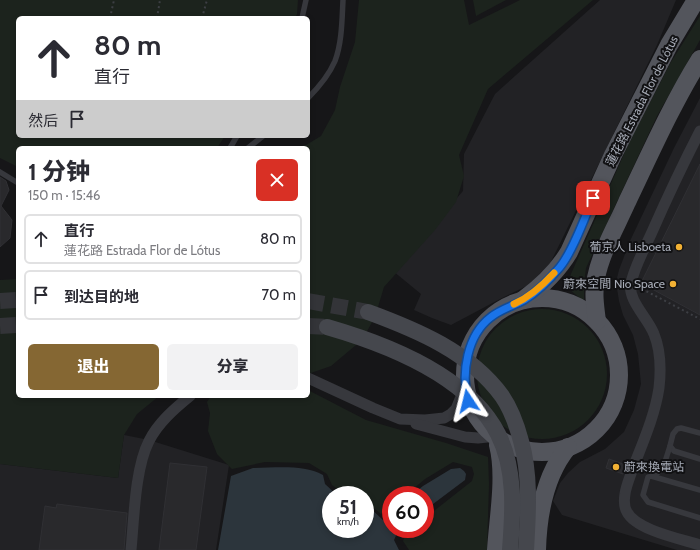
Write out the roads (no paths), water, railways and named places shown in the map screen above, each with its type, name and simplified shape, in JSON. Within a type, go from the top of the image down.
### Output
[{"type":"main road","name":"蓮花路 Estrada Flor de Lótus","points":[[523,300],[548,279],[561,265],[569,252],[613,155],[669,45],[696,0]]},
{"type":"main road","points":[[597,321],[594,299],[596,279],[603,254],[651,152],[688,78],[700,58]]},
{"type":"main road","points":[[549,298],[564,301],[580,308],[597,321],[610,340],[618,362],[618,386],[611,408],[597,428],[578,442],[568,447],[542,452],[530,451],[510,445],[496,436],[475,412],[468,401],[465,387],[465,369],[472,343],[482,326],[490,318],[500,310],[523,300],[549,298]]},
{"type":"main road","points":[[368,312],[436,340],[451,349],[473,366],[503,397],[513,416],[525,461],[528,516],[526,550]]},
{"type":"main road","points":[[327,327],[352,334],[417,361],[459,388],[491,422],[498,435],[506,457],[512,485],[510,550]]},
{"type":"main road","points":[[496,436],[500,453],[501,474],[496,550]]},
{"type":"main road","points":[[537,550],[537,537],[541,510],[548,481],[556,463],[568,447]]},
{"type":"street","points":[[700,131],[662,209],[641,256],[631,283],[632,298],[648,320],[654,334],[659,350],[661,374],[653,413],[626,488],[624,502],[626,511],[630,518],[645,527],[700,544]]},
{"type":"street","points":[[310,379],[400,419],[465,437],[478,438],[496,436]]},
{"type":"street","points":[[400,419],[425,420],[444,418],[456,409],[465,387]]},
{"type":"street","points":[[131,550],[138,485],[144,451],[158,427],[171,412],[188,398]]},
{"type":"lane","points":[[302,16],[306,0]]},
{"type":"lane","points":[[310,96],[320,86],[335,61],[342,30],[343,0]]},
{"type":"lane","points":[[250,146],[260,138]]},
{"type":"lane","points":[[0,172],[16,182]]},
{"type":"lane","points":[[700,433],[681,428],[677,429],[673,434],[663,468],[654,476],[648,477],[643,495],[648,502],[700,518]]},
{"type":"lane","points":[[670,446],[674,451],[700,459]]},
{"type":"lane","points":[[654,476],[700,490]]},
{"type":"tunnel","points":[[0,301],[16,300]]},
{"type":"tunnel","points":[[310,301],[368,312]]},
{"type":"tunnel","points":[[0,326],[16,325]]},
{"type":"tunnel","points":[[310,326],[327,327]]},
{"type":"place","name":"葡京人 Lisboeta","points":[[679,247]]},
{"type":"place","name":"蔚來空間 Nio Space","points":[[673,284]]},
{"type":"place","name":"蔚來換電站","points":[[616,467]]}]
